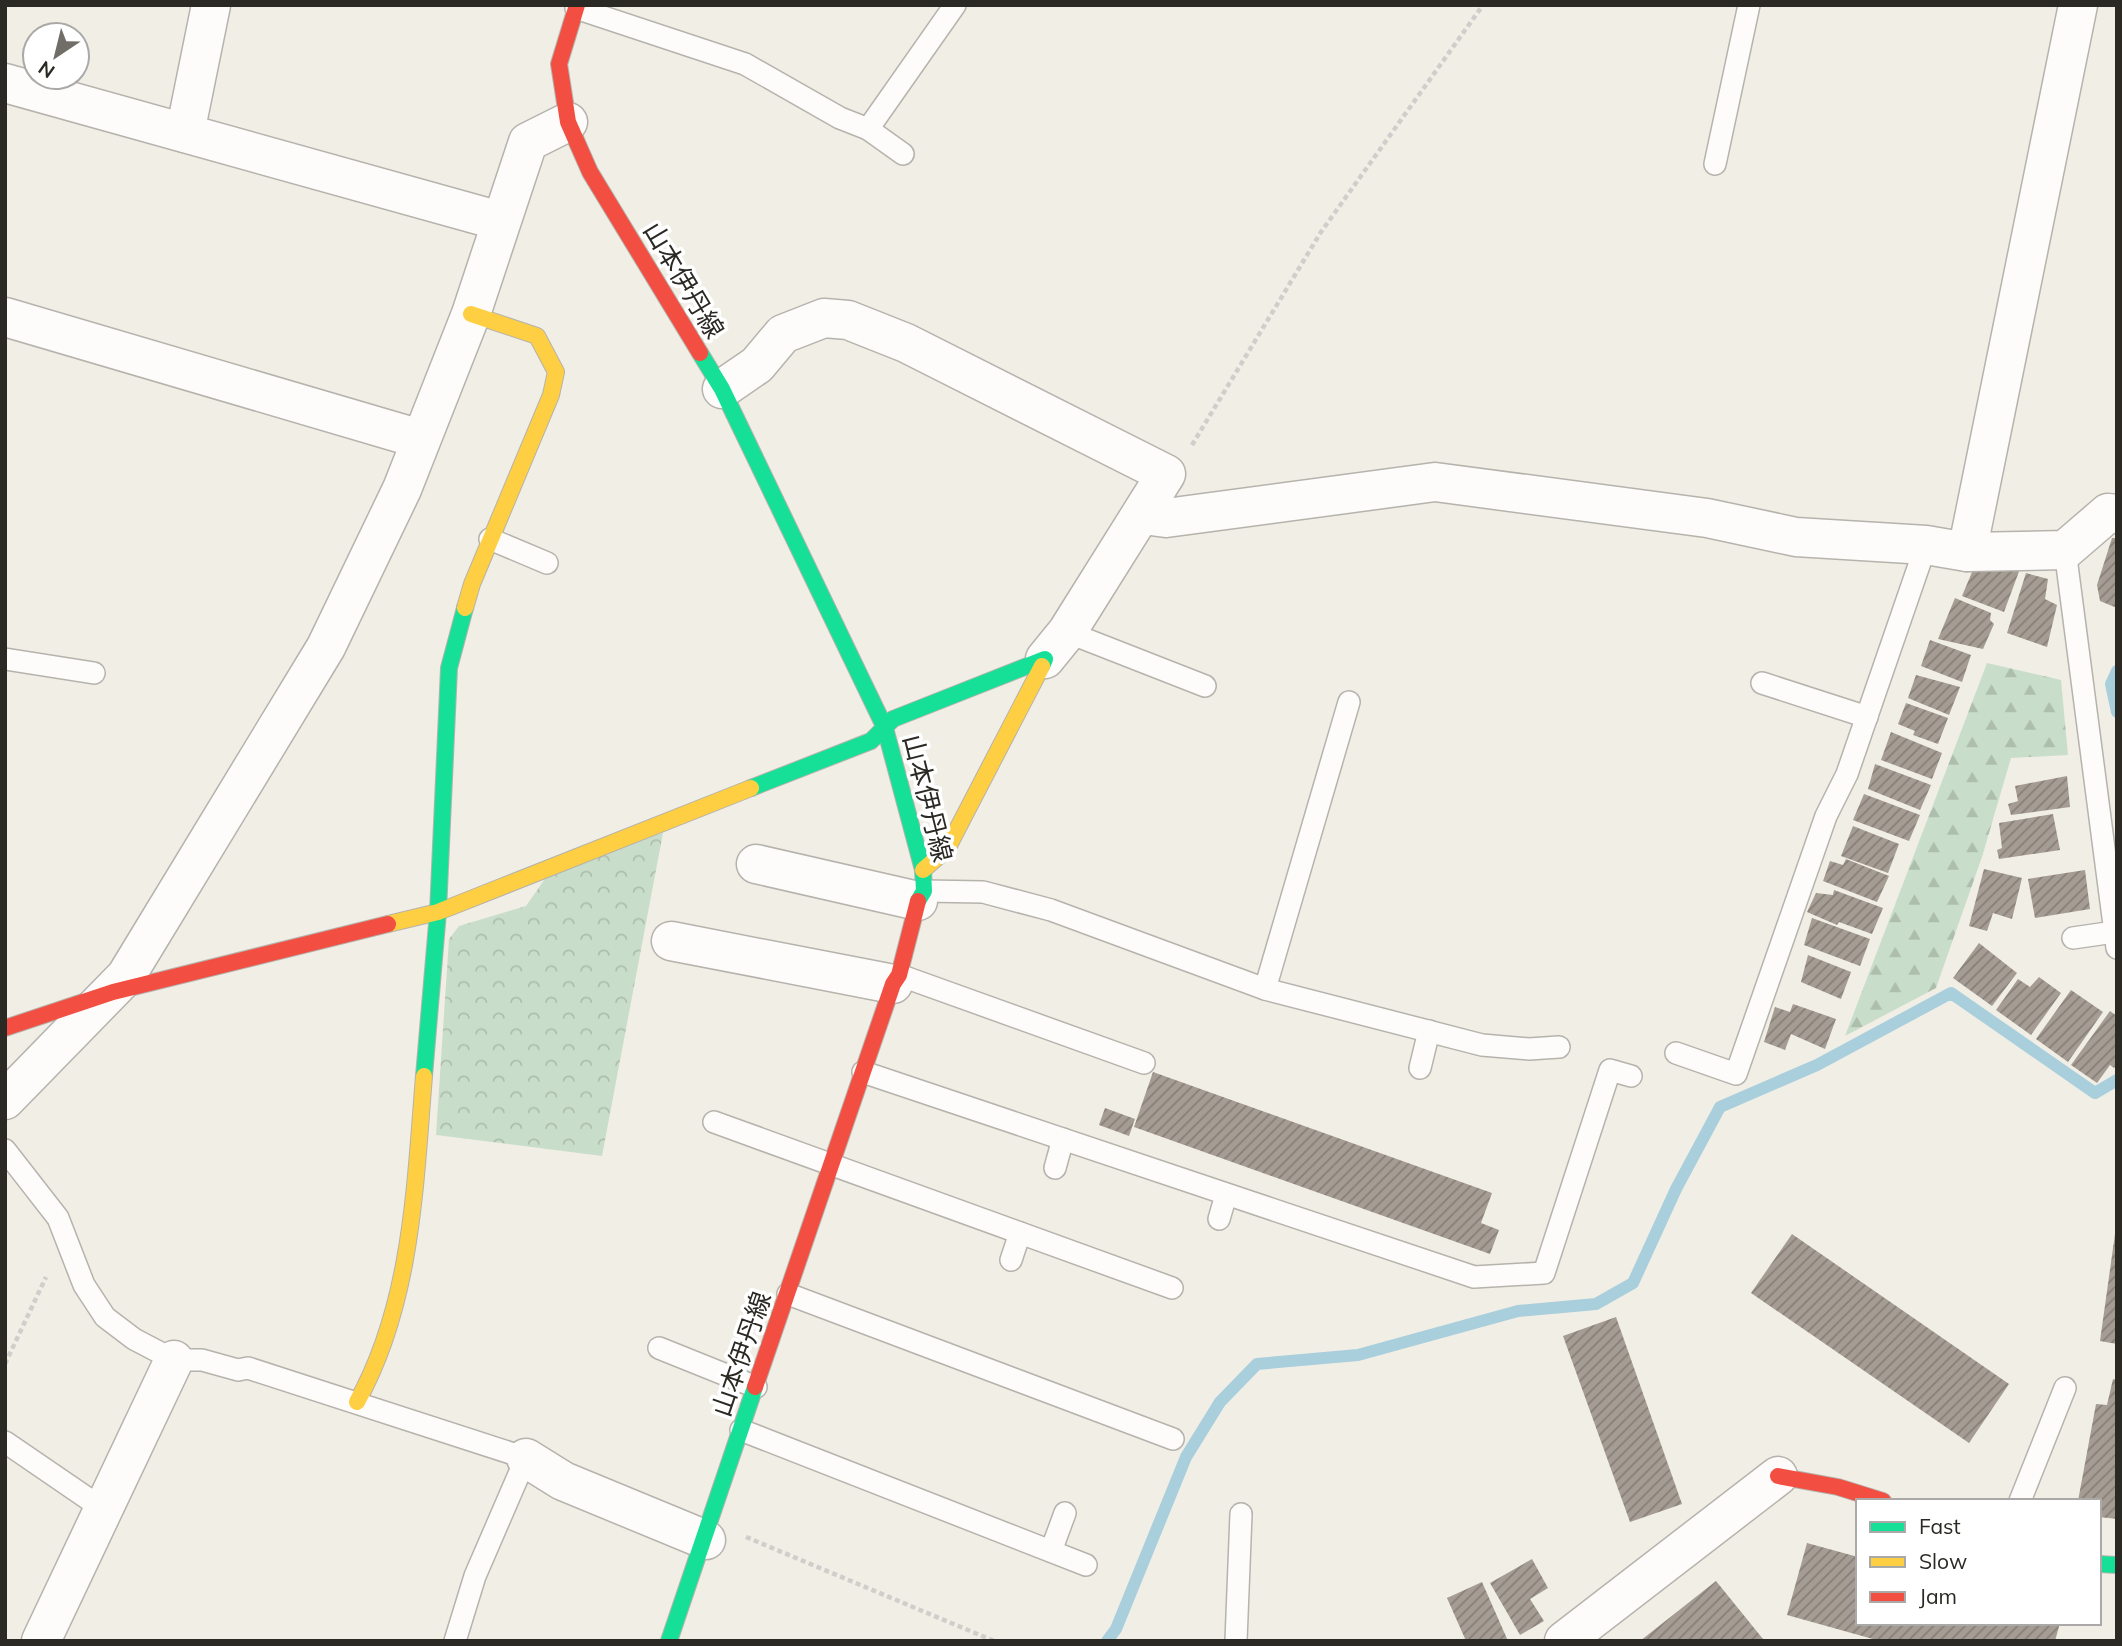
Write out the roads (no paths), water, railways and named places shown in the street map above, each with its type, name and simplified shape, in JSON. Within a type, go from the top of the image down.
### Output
[{"type":"street","points":[[185,133],[212,5]]},
{"type":"street","points":[[1967,552],[2078,5]]},
{"type":"street","name":"山本伊丹線","points":[[576,6],[559,64],[568,122],[590,172],[722,389],[885,728],[922,887],[896,979],[669,1641]]},
{"type":"street","points":[[5,83],[500,221]]},
{"type":"street","points":[[5,1100],[113,992],[220,825],[326,647],[402,489],[471,314],[527,142],[568,122]]},
{"type":"street","points":[[357,1402],[372,1375],[409,1251],[438,912],[449,668],[472,584],[551,395],[556,372],[537,336],[471,314]]},
{"type":"street","points":[[5,317],[420,439]]},
{"type":"street","points":[[722,389],[757,365],[783,334],[824,318],[848,320],[906,343],[1166,474],[1143,515],[1056,645],[947,849],[922,887],[756,864]]},
{"type":"street","points":[[1143,515],[1166,518],[1435,482],[1707,518],[1796,537],[1926,545],[1967,552],[2064,550],[2108,513],[2117,514]]},
{"type":"street","points":[[5,1028],[113,992],[438,912],[871,741],[893,719],[1056,645]]},
{"type":"street","points":[[671,941],[896,979]]},
{"type":"street","points":[[41,1641],[174,1360]]},
{"type":"street","points":[[526,1458],[563,1481],[708,1531]]},
{"type":"street","points":[[1564,1641],[1777,1476],[1839,1487],[1877,1499]]},
{"type":"lane","points":[[868,129],[955,5]]},
{"type":"lane","points":[[1715,164],[1728,60],[1749,5]]},
{"type":"lane","points":[[576,6],[745,64],[840,118],[868,129],[903,154]]},
{"type":"lane","points":[[490,539],[547,563]]},
{"type":"lane","points":[[1676,1053],[1736,1074],[1826,816],[1847,774],[1926,545]]},
{"type":"lane","points":[[2064,550],[2116,940],[2073,939]]},
{"type":"lane","points":[[1056,645],[1205,686]]},
{"type":"lane","points":[[5,659],[94,673]]},
{"type":"lane","points":[[1762,683],[1867,717]]},
{"type":"lane","points":[[1265,989],[1349,702]]},
{"type":"lane","points":[[922,887],[983,891],[1051,910],[1265,989],[1482,1045],[1529,1049],[1559,1047]]},
{"type":"lane","points":[[896,979],[1144,1063]]},
{"type":"lane","points":[[1420,1068],[1429,1031]]},
{"type":"lane","points":[[863,1072],[1474,1277],[1544,1273],[1611,1070],[1631,1076]]},
{"type":"lane","points":[[714,1122],[1172,1288]]},
{"type":"lane","points":[[1055,1168],[1063,1139]]},
{"type":"lane","points":[[5,1150],[58,1218],[84,1285],[105,1317],[134,1339],[174,1360],[202,1360],[238,1370],[248,1368],[526,1458],[475,1576],[455,1641]]},
{"type":"lane","points":[[1219,1219],[1226,1195]]},
{"type":"lane","points":[[1011,1259],[1020,1233]]},
{"type":"lane","points":[[788,1294],[1173,1439]]},
{"type":"lane","points":[[659,1348],[755,1387]]},
{"type":"lane","points":[[2021,1499],[2065,1388]]},
{"type":"lane","points":[[741,1430],[1086,1565]]},
{"type":"lane","points":[[5,1443],[103,1509]]},
{"type":"lane","points":[[1051,1551],[1065,1513]]},
{"type":"lane","points":[[1236,1641],[1241,1514]]},
{"type":"waterway","points":[[2117,671],[2111,684],[2117,712]]},
{"type":"waterway","points":[[1107,1641],[1116,1629],[1186,1457],[1220,1402],[1257,1364],[1358,1355],[1518,1311],[1596,1304],[1633,1283],[1676,1189],[1720,1107],[1817,1065],[1951,993],[2095,1093],[2117,1080]]}]
